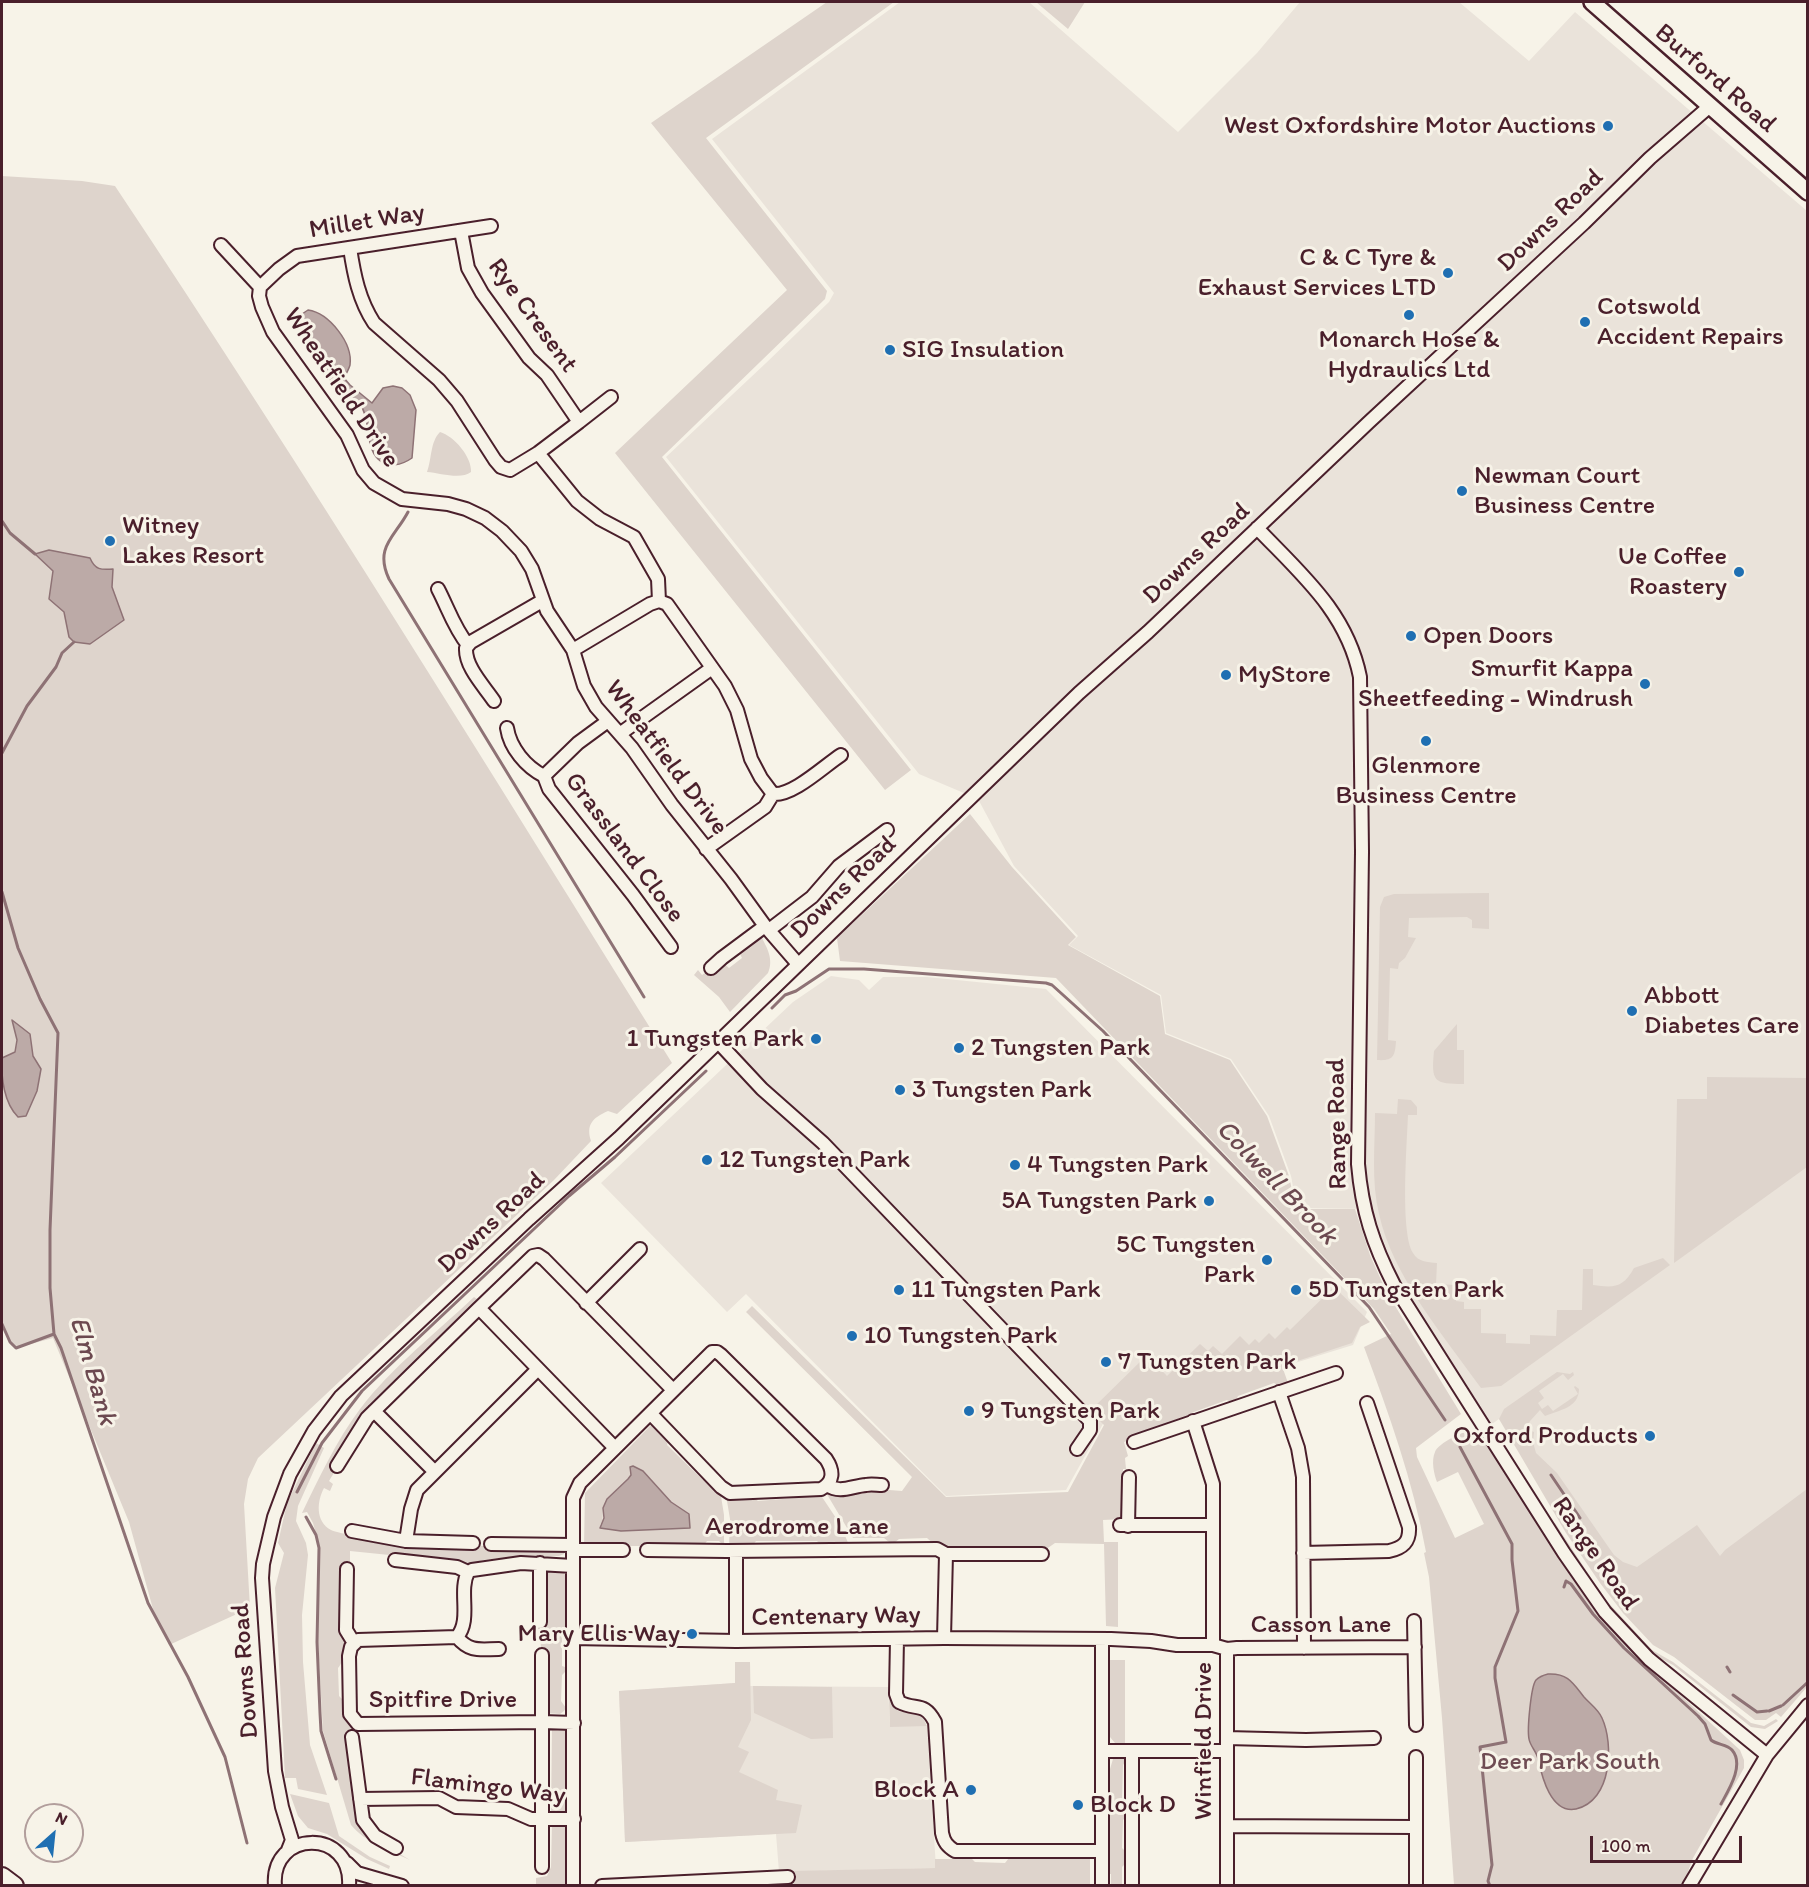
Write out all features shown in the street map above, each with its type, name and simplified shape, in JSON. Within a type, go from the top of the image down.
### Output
[{"type":"highway","points":[[2,1877],[14,1886]]},
{"type":"main road","name":"Burford Road","points":[[1592,2],[1808,192]]},
{"type":"street","name":"Downs Road","points":[[288,1850],[292,1840],[282,1807],[275,1771],[262,1578],[274,1516],[290,1474],[326,1413],[513,1234],[719,1043],[1071,700],[1148,632],[1447,348],[1710,106]]},
{"type":"street","name":"Millet Way","points":[[260,287],[297,256],[491,226]]},
{"type":"street","name":"Rye Cresent","points":[[461,231],[468,268],[482,293],[529,358],[547,375],[579,422]]},
{"type":"street","name":"Wheatfield Drive","points":[[221,245],[260,287],[259,296],[262,308],[273,332],[346,435],[363,470],[374,483],[402,499],[448,504],[466,509],[485,518],[502,531],[521,551],[532,569],[542,600],[555,626],[573,650],[587,693],[621,734],[672,806],[798,964]]},
{"type":"street","points":[[350,248],[359,293],[366,312],[374,323],[444,387],[460,406],[501,467],[510,470],[538,453],[611,397]]},
{"type":"street","points":[[538,453],[577,501],[600,519],[634,537],[658,579],[659,601]]},
{"type":"street","name":"Range Road","points":[[1257,528],[1335,613],[1355,655],[1360,677],[1362,852],[1358,1164],[1364,1210],[1380,1257],[1394,1285],[1558,1545],[1605,1612],[1649,1659],[1767,1755]]},
{"type":"street","points":[[438,589],[450,612],[455,628],[468,645],[466,656],[470,665],[494,701]]},
{"type":"street","points":[[468,645],[542,600]]},
{"type":"street","points":[[573,650],[650,604],[659,601],[667,604],[732,698],[751,759],[773,794]]},
{"type":"street","points":[[621,734],[712,668]]},
{"type":"street","name":"Grassland Close","points":[[544,776],[578,743],[608,721]]},
{"type":"street","name":"Grassland Close","points":[[507,728],[511,741],[524,761],[533,771],[544,776],[549,789],[633,895],[670,947]]},
{"type":"street","points":[[773,794],[792,789],[841,755]]},
{"type":"street","points":[[706,849],[765,807],[773,794]]},
{"type":"street","points":[[711,968],[731,950],[812,897],[839,866],[887,830]]},
{"type":"street","points":[[719,1043],[762,1089],[823,1143],[1090,1421],[1090,1430],[1077,1449]]},
{"type":"street","points":[[586,1303],[640,1249]]},
{"type":"street","points":[[337,1466],[355,1435],[374,1411],[533,1256],[538,1255],[544,1259],[674,1390]]},
{"type":"street","points":[[479,1308],[615,1448]]},
{"type":"street","points":[[573,1886],[573,1498],[576,1489],[712,1352],[717,1352],[826,1459],[832,1474],[827,1485],[821,1489],[730,1494],[651,1414]]},
{"type":"street","points":[[406,1541],[414,1497],[422,1484],[538,1369]]},
{"type":"street","points":[[1134,1442],[1336,1373]]},
{"type":"street","points":[[1279,1392],[1295,1439],[1304,1477],[1304,1648]]},
{"type":"street","points":[[1303,1552],[1398,1550],[1405,1545],[1409,1537],[1409,1527],[1367,1403]]},
{"type":"street","points":[[374,1411],[435,1472]]},
{"type":"street","points":[[1193,1421],[1212,1479],[1213,1645]]},
{"type":"street","points":[[1129,1477],[1124,1525],[1213,1525]]},
{"type":"street","points":[[827,1485],[837,1490],[882,1485]]},
{"type":"street","points":[[352,1531],[406,1541],[473,1543]]},
{"type":"street","points":[[490,1545],[623,1550]]},
{"type":"street","name":"Aerodrome Lane","points":[[647,1550],[937,1549],[946,1554],[1042,1554]]},
{"type":"street","points":[[736,1551],[736,1641]]},
{"type":"street","points":[[944,1638],[946,1554]]},
{"type":"street","points":[[395,1560],[457,1567],[468,1572],[508,1564],[540,1563],[573,1566]]},
{"type":"street","points":[[540,1563],[540,1622]]},
{"type":"street","name":"Spitfire Drive","points":[[347,1569],[346,1630],[354,1643]]},
{"type":"street","points":[[457,1638],[463,1629],[465,1581],[468,1572]]},
{"type":"street","name":"Casson Lane","points":[[1414,1621],[1416,1725]]},
{"type":"street","name":"Spitfire Drive","points":[[500,1648],[471,1649],[457,1638],[358,1640],[349,1652],[350,1714],[357,1724],[542,1722],[574,1724]]},
{"type":"street","name":"Centenary Way","points":[[573,1638],[736,1641],[944,1638],[1102,1640]]},
{"type":"street","points":[[897,1639],[896,1694],[899,1702],[925,1708],[935,1722],[942,1833],[948,1847],[955,1851],[1102,1851]]},
{"type":"street","points":[[1102,1640],[1102,1886]]},
{"type":"street","name":"Winfield Drive","points":[[1102,1640],[1213,1645],[1227,1649],[1227,1886]]},
{"type":"street","name":"Casson Lane","points":[[1227,1649],[1415,1647]]},
{"type":"street","name":"Spitfire Drive","points":[[542,1655],[542,1722]]},
{"type":"street","points":[[1689,1886],[1767,1755],[1808,1705]]},
{"type":"street","points":[[542,1722],[543,1867]]},
{"type":"street","points":[[352,1737],[363,1820],[375,1836],[396,1848]]},
{"type":"street","points":[[1103,1751],[1374,1738]]},
{"type":"street","points":[[1132,1751],[1132,1886]]},
{"type":"street","points":[[1416,1757],[1416,1886]]},
{"type":"street","name":"Flamingo Way","points":[[360,1799],[439,1798],[456,1807],[508,1809],[531,1819],[574,1819]]},
{"type":"street","points":[[288,1826],[295,1838],[307,1842]]},
{"type":"street","points":[[1227,1826],[1415,1827]]},
{"type":"street","points":[[275,1886],[274,1876],[277,1866],[288,1850],[307,1842],[318,1842],[328,1846],[357,1873],[402,1886]]},
{"type":"street","points":[[344,1860],[349,1875],[349,1885]]},
{"type":"street","points":[[349,1885],[352,1879],[364,1874]]},
{"type":"street","points":[[602,1886],[788,1877]]},
{"type":"shaded area","points":[[900,2],[1029,2],[1178,132],[1257,53],[1300,2],[1459,2],[1529,61],[1575,12],[1807,211],[1807,1502],[1712,1563],[1674,1573],[1622,1566],[1499,1419],[1492,1424],[1405,1291],[1389,1262],[1370,1209],[1297,1208],[1291,1176],[1269,1116],[1231,1059],[1166,1033],[1161,995],[1069,945],[1078,936],[1014,866],[978,799],[919,774],[666,457],[829,302],[834,293],[712,139]]},
{"type":"shaded area","points":[[308,310],[324,317],[344,339],[350,356],[350,365],[344,378],[350,385],[372,403],[383,388],[393,386],[402,388],[410,395],[416,410],[412,458],[404,463],[391,465],[378,459],[371,447],[363,409],[356,400],[326,376],[309,344],[301,321],[302,314]]},
{"type":"shaded area","points":[[49,550],[90,558],[99,568],[113,569],[112,587],[124,620],[90,644],[74,642],[69,637],[64,612],[49,599],[53,571],[35,554]]},
{"type":"shaded area","points":[[831,976],[859,980],[869,990],[883,977],[927,977],[1046,989],[1367,1312],[1353,1345],[1104,1422],[1066,1490],[946,1496],[746,1294],[727,1312],[601,1183],[793,1002]]},
{"type":"shaded area","points":[[12,1020],[30,1034],[33,1056],[41,1069],[37,1091],[26,1116],[18,1117],[9,1105],[2,1074],[2,1058],[15,1052],[17,1040]]},
{"type":"shaded area","points":[[633,1466],[643,1471],[671,1502],[689,1514],[690,1528],[621,1531],[600,1528],[607,1499],[628,1479],[631,1475],[630,1467]]},
{"type":"shaded area","points":[[735,1662],[750,1662],[750,1686],[888,1687],[890,1726],[927,1726],[936,1868],[779,1872],[776,1834],[625,1842],[619,1691],[735,1683]]},
{"type":"shaded area","points":[[1548,1674],[1561,1675],[1573,1683],[1598,1712],[1606,1729],[1609,1756],[1603,1784],[1588,1804],[1576,1809],[1560,1806],[1549,1793],[1529,1739],[1530,1708],[1534,1684],[1536,1680]]},
{"type":"green space","points":[[827,2],[894,2],[706,138],[827,291],[825,299],[662,457],[911,770],[885,790],[615,453],[787,290],[651,123]]},
{"type":"green space","points":[[1036,2],[1085,2],[1068,29]]},
{"type":"green space","name":"Witney Lakes Resort","points":[[2,176],[82,181],[115,186],[327,513],[672,1063],[617,1114],[608,1111],[594,1119],[589,1131],[591,1141],[554,1180],[258,1458],[248,1479],[244,1504],[250,1608],[169,1645],[153,1609],[129,1522],[53,1338],[16,1348],[10,1342],[2,1324]]},
{"type":"green space","points":[[440,432],[451,438],[461,448],[469,460],[471,472],[456,476],[427,472],[433,446]]},
{"type":"green space","name":"Deer Park South","points":[[970,814],[1012,867],[1076,937],[1068,945],[1160,996],[1165,1034],[1230,1060],[1267,1116],[1289,1176],[1296,1209],[1355,1209],[1370,1255],[1386,1291],[1461,1414],[1416,1448],[1417,1457],[1455,1538],[1484,1524],[1458,1472],[1437,1482],[1433,1459],[1437,1448],[1447,1441],[1467,1431],[1477,1430],[1565,1567],[1628,1647],[1740,1750],[1744,1768],[1693,1858],[1683,1885],[1454,1885],[1442,1718],[1429,1577],[1424,1553],[1426,1552],[1407,1474],[1364,1347],[1391,1334],[1374,1309],[1056,978],[840,961],[837,938]]},
{"type":"green space","points":[[1489,893],[1489,929],[1472,928],[1472,920],[1467,917],[1409,918],[1408,937],[1416,938],[1405,958],[1399,963],[1398,969],[1390,968],[1388,1040],[1396,1041],[1395,1051],[1390,1059],[1377,1060],[1380,907],[1384,897],[1394,894]]},
{"type":"green space","points":[[761,936],[770,958],[768,973],[730,1012],[719,997],[694,975],[698,970],[702,975],[722,962],[729,968],[742,958],[738,950]]},
{"type":"green space","points":[[1457,1024],[1457,1050],[1464,1050],[1464,1084],[1441,1082],[1434,1075],[1433,1069],[1434,1051]]},
{"type":"green space","points":[[1707,1077],[1807,1078],[1807,1167],[1674,1263],[1677,1099],[1707,1099]]},
{"type":"green space","points":[[1398,1099],[1411,1100],[1417,1107],[1417,1115],[1408,1115],[1405,1207],[1409,1242],[1417,1258],[1437,1263],[1436,1284],[1456,1285],[1456,1301],[1464,1302],[1464,1309],[1481,1309],[1481,1333],[1506,1334],[1506,1343],[1530,1344],[1530,1335],[1556,1336],[1557,1310],[1582,1310],[1583,1269],[1593,1269],[1593,1285],[1612,1286],[1626,1280],[1634,1268],[1663,1258],[1670,1265],[1501,1386],[1481,1388],[1436,1327],[1408,1283],[1386,1237],[1379,1214],[1374,1176],[1375,1113],[1397,1114]]},
{"type":"green space","points":[[1334,1287],[1370,1322],[1360,1327],[1352,1343],[1282,1366],[1288,1383],[1279,1386],[1274,1383],[1238,1396],[1231,1402],[1227,1400],[1191,1413],[1188,1418],[1124,1442],[1128,1456],[1125,1458],[1126,1469],[1123,1469],[1124,1519],[1103,1520],[1104,1542],[1118,1542],[1118,1627],[1106,1626],[1104,1544],[1055,1543],[1045,1550],[1019,1550],[1015,1546],[997,1546],[993,1550],[985,1550],[981,1546],[962,1546],[959,1550],[937,1544],[927,1538],[899,1539],[894,1543],[884,1538],[853,1538],[825,1491],[863,1488],[902,1491],[912,1477],[746,1312],[752,1306],[946,1497],[1068,1492],[1104,1425],[1090,1411],[1147,1355],[1167,1376],[1200,1344],[1208,1351],[1213,1346],[1222,1354],[1240,1336],[1249,1345],[1255,1339],[1259,1343],[1269,1333],[1275,1339],[1287,1327],[1290,1330]]},
{"type":"green space","points":[[474,1297],[477,1299],[474,1306],[366,1408],[331,1468],[335,1471],[329,1481],[333,1484],[330,1491],[324,1488],[319,1505],[322,1521],[335,1532],[391,1541],[394,1545],[411,1548],[416,1545],[565,1547],[564,1554],[559,1556],[483,1560],[467,1567],[436,1561],[433,1557],[419,1558],[350,1551],[350,1562],[344,1563],[344,1630],[349,1638],[338,1668],[339,1696],[343,1700],[344,1714],[353,1725],[348,1735],[360,1820],[383,1844],[410,1860],[371,1841],[351,1825],[323,1731],[318,1642],[320,1548],[313,1523],[307,1512],[302,1513],[321,1473],[360,1409],[400,1365]]},
{"type":"green space","points":[[1557,1372],[1570,1374],[1573,1372],[1574,1375],[1568,1380],[1563,1374],[1539,1391],[1544,1398],[1538,1403],[1542,1409],[1548,1405],[1553,1411],[1578,1394],[1575,1386],[1579,1389],[1578,1395],[1576,1400],[1567,1407],[1545,1416],[1540,1410],[1526,1429],[1534,1432],[1533,1442],[1536,1453],[1557,1473],[1614,1555],[1623,1562],[1637,1567],[1697,1525],[1720,1556],[1807,1489],[1807,1687],[1781,1717],[1776,1713],[1766,1720],[1755,1720],[1674,1657],[1653,1645],[1623,1613],[1566,1533],[1499,1419],[1504,1409]]},
{"type":"green space","points":[[652,1424],[669,1440],[667,1445],[703,1480],[709,1480],[720,1490],[724,1515],[724,1546],[719,1541],[707,1541],[703,1546],[584,1546],[585,1493]],"holes":[[[631,1475],[648,1476],[671,1502],[690,1516],[685,1529],[603,1529],[600,1525],[603,1509],[610,1497]]]},
{"type":"green space","points":[[316,1443],[324,1448],[298,1506],[296,1521],[306,1543],[308,1555],[302,1615],[303,1662],[310,1745],[327,1795],[298,1789],[296,1778],[285,1778],[275,1588],[284,1553],[278,1543],[287,1503]]},
{"type":"green space","points":[[798,1494],[820,1494],[840,1524],[849,1545],[821,1545],[817,1541],[756,1541],[752,1546],[729,1546],[730,1519],[726,1495],[754,1498],[758,1501],[795,1498]]},
{"type":"green space","points":[[1555,1523],[1605,1599],[1652,1650],[1673,1662],[1751,1723],[1764,1726],[1776,1719],[1778,1721],[1765,1729],[1751,1727],[1673,1665],[1650,1653],[1626,1629],[1603,1600],[1552,1525]]},
{"type":"green space","points":[[544,1570],[562,1571],[566,1576],[565,1627],[562,1627],[562,1666],[565,1667],[565,1672],[562,1675],[561,1701],[566,1708],[560,1714],[546,1713],[545,1658],[548,1652],[541,1648],[540,1635],[545,1635]]},
{"type":"green space","points":[[1107,1660],[1125,1660],[1125,1744],[1115,1743],[1110,1737],[1110,1720],[1107,1719]]},
{"type":"green space","points":[[735,1662],[750,1662],[751,1720],[738,1747],[749,1752],[739,1772],[778,1790],[776,1800],[802,1805],[796,1833],[625,1842],[619,1691],[735,1683]]},
{"type":"green space","points":[[753,1686],[832,1687],[833,1738],[811,1739],[754,1713]]},
{"type":"green space","points":[[889,1699],[898,1711],[922,1716],[927,1726],[890,1727]]},
{"type":"green space","points":[[552,1726],[570,1726],[571,1817],[551,1816]]},
{"type":"green space","points":[[1113,1759],[1124,1759],[1125,1762],[1122,1802],[1126,1806],[1126,1817],[1123,1820],[1122,1848],[1126,1852],[1126,1863],[1122,1867],[1122,1885],[1111,1885],[1111,1874],[1108,1874],[1107,1769],[1110,1769]]},
{"type":"green space","points":[[290,1794],[329,1803],[339,1836],[370,1857],[390,1866],[389,1869],[367,1859],[327,1834],[308,1828],[298,1816]]},
{"type":"green space","points":[[552,1822],[570,1823],[566,1882],[565,1885],[536,1886],[536,1878],[547,1876],[551,1867]]},
{"type":"green space","points":[[1009,1858],[1090,1859],[1090,1885],[781,1886],[791,1882],[791,1871],[935,1868],[935,1859],[972,1859],[975,1862],[1005,1863]]},
{"type":"waterway","points":[[408,512],[385,550],[385,568],[389,579],[644,997]]},
{"type":"waterway","points":[[2,521],[10,533],[35,554]]},
{"type":"waterway","name":"Elm Bank","points":[[2,753],[27,706],[56,667],[62,653],[74,642]]},
{"type":"waterway","name":"Elm Bank","points":[[2,892],[18,948],[40,999],[58,1033],[50,1230],[50,1288],[54,1334],[61,1348],[148,1603],[188,1677],[225,1757],[247,1843]]},
{"type":"waterway","name":"Colwell Brook","points":[[772,1008],[785,995],[796,991],[829,969],[864,969],[1052,985],[1103,1031],[1369,1307],[1445,1420]]},
{"type":"waterway","points":[[297,1492],[322,1443],[362,1391],[706,1071]]},
{"type":"waterway","points":[[2,1324],[10,1342],[16,1348],[54,1334]]},
{"type":"waterway","name":"Colwell Brook","points":[[1460,1447],[1512,1544],[1518,1611],[1495,1667],[1506,1742],[1480,1747],[1492,1865],[1488,1881],[1490,1886]]},
{"type":"waterway","points":[[1551,1475],[1580,1518]]},
{"type":"waterway","points":[[306,1517],[316,1535],[319,1548],[317,1642],[321,1731],[336,1779]]},
{"type":"waterway","points":[[1564,1587],[1566,1581],[1571,1584],[1593,1614],[1624,1648],[1698,1716],[1705,1724],[1711,1740],[1732,1750],[1736,1756],[1736,1770],[1721,1804]]},
{"type":"waterway","points":[[1727,1667],[1730,1672]]},
{"type":"waterway","points":[[1783,1705],[1808,1682]]},
{"type":"waterway","points":[[1733,1695],[1757,1712],[1767,1711]]},
{"type":"waterway","points":[[1769,1711],[1781,1706]]},
{"type":"place","name":"West Oxfordshire Motor Auctions","points":[[1608,126]]},
{"type":"place","name":"C & C Tyre & Exhaust Services LTD","points":[[1448,273]]},
{"type":"place","name":"Monarch Hose & Hydraulics Ltd","points":[[1409,315]]},
{"type":"place","name":"Cotswold Accident Repairs","points":[[1585,322]]},
{"type":"place","name":"SIG Insulation","points":[[890,350]]},
{"type":"place","name":"Newman Court Business Centre","points":[[1462,491]]},
{"type":"place","name":"Witney Lakes Resort","points":[[110,541]]},
{"type":"place","name":"Ue Coffee Roastery","points":[[1739,572]]},
{"type":"place","name":"Open Doors","points":[[1411,636]]},
{"type":"place","name":"MyStore","points":[[1226,675]]},
{"type":"place","name":"Smurfit Kappa Sheetfeeding - Windrush","points":[[1645,684]]},
{"type":"place","name":"Glenmore Business Centre","points":[[1426,741]]},
{"type":"place","name":"Abbott Diabetes Care","points":[[1632,1011]]},
{"type":"place","name":"1 Tungsten Park","points":[[816,1039]]},
{"type":"place","name":"2 Tungsten Park","points":[[959,1048]]},
{"type":"place","name":"3 Tungsten Park","points":[[900,1090]]},
{"type":"place","name":"12 Tungsten Park","points":[[707,1160]]},
{"type":"place","name":"4 Tungsten Park","points":[[1015,1165]]},
{"type":"place","name":"5A Tungsten Park","points":[[1209,1201]]},
{"type":"place","name":"5C Tungsten Park","points":[[1267,1260]]},
{"type":"place","name":"11 Tungsten Park","points":[[899,1290]]},
{"type":"place","name":"5D Tungsten Park","points":[[1296,1290]]},
{"type":"place","name":"10 Tungsten Park","points":[[852,1336]]},
{"type":"place","name":"7 Tungsten Park","points":[[1106,1362]]},
{"type":"place","name":"9 Tungsten Park","points":[[969,1411]]},
{"type":"place","name":"Oxford Products","points":[[1650,1436]]},
{"type":"place","name":"Mary Ellis Way","points":[[692,1634]]},
{"type":"place","name":"Block A","points":[[971,1790]]},
{"type":"place","name":"Block D","points":[[1078,1805]]}]
